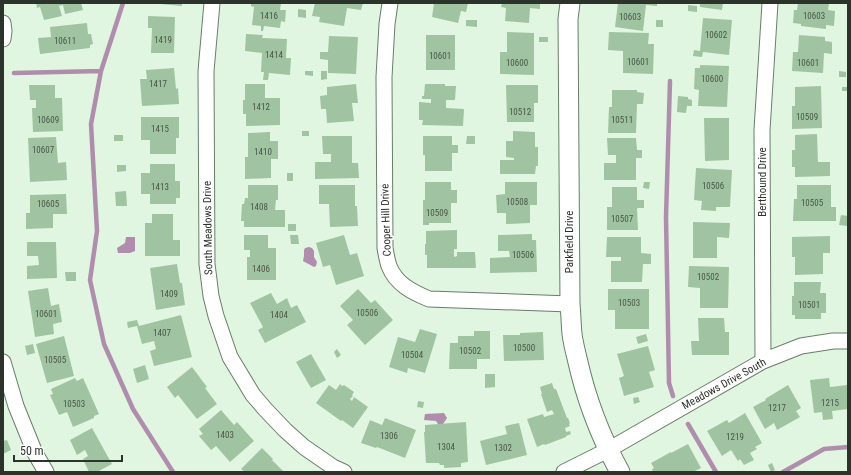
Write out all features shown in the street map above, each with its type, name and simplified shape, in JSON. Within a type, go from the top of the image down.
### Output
[{"type":"street","name":"South Meadows Drive","points":[[212,3],[206,71],[207,264],[211,296],[216,316],[230,357],[253,395],[285,430],[304,447],[333,467],[344,472]]},
{"type":"street","name":"Cooper Hill Drive","points":[[390,3],[384,77],[385,248],[389,266],[394,276],[402,285],[412,292],[428,299],[570,304]]},
{"type":"street","name":"Parkfield Drive","points":[[570,3],[568,27],[570,304],[572,335],[587,398],[598,429],[620,472]]},
{"type":"street","name":"Berthound Drive","points":[[763,361],[762,130],[770,3]]},
{"type":"street","points":[[3,23],[3,39]]},
{"type":"street","name":"Meadows Drive South","points":[[608,450],[763,361],[801,346],[832,341],[848,341]]},
{"type":"street","points":[[3,362],[18,412],[35,453],[46,472]]},
{"type":"street","points":[[564,472],[608,450]]},
{"type":"shaded area","points":[[126,237],[135,237],[135,251],[130,253],[118,253],[117,248],[125,243]]},
{"type":"shaded area","points":[[309,247],[314,251],[314,257],[317,262],[316,266],[314,267],[303,261],[304,250],[305,248]]},
{"type":"shaded area","points":[[444,413],[447,418],[443,424],[438,424],[436,421],[424,420],[425,414]]},
{"type":"building","points":[[36,3],[81,3],[83,10],[65,14],[63,5],[59,6],[62,16],[44,20],[40,7],[37,8]]},
{"type":"building","points":[[182,3],[182,6],[160,4]]},
{"type":"building","points":[[251,3],[281,3],[280,10],[286,10],[285,22],[281,21],[280,28],[264,26],[263,31],[261,31],[261,26],[252,25],[254,7],[251,6]]},
{"type":"building","points":[[315,3],[363,3],[361,10],[347,8],[344,26],[319,22],[320,17],[312,16]]},
{"type":"building","points":[[434,3],[468,3],[466,12],[461,11],[458,23],[432,17]]},
{"type":"building","points":[[502,3],[540,3],[540,9],[530,8],[529,23],[505,21],[506,8],[501,7]]},
{"type":"building","points":[[618,3],[657,3],[657,6],[646,5],[643,31],[615,27]]},
{"type":"building","points":[[700,3],[723,3],[722,10],[700,7]]},
{"type":"building","points":[[798,3],[829,3],[828,10],[835,11],[834,26],[826,25],[826,29],[801,26],[801,24],[793,23],[794,10],[797,10]]},
{"type":"building","points":[[688,5],[697,6],[697,12],[688,11]]},
{"type":"building","points":[[298,9],[306,10],[306,18],[298,17]]},
{"type":"building","points":[[148,16],[175,17],[174,53],[151,53],[152,28],[148,28]]},
{"type":"building","points":[[703,18],[732,20],[729,55],[703,52],[702,57],[693,56],[694,50],[700,51]]},
{"type":"building","points":[[466,20],[477,20],[477,27],[466,26]]},
{"type":"building","points":[[656,20],[663,20],[663,27],[656,27]]},
{"type":"building","points":[[87,23],[88,34],[91,34],[93,44],[90,45],[90,48],[40,54],[38,38],[51,37],[50,27]]},
{"type":"building","points":[[507,32],[534,33],[534,75],[500,74],[500,52],[507,52]]},
{"type":"building","points":[[609,32],[649,33],[648,44],[654,44],[653,74],[623,73],[623,51],[608,50]]},
{"type":"building","points":[[246,34],[263,35],[262,38],[287,39],[286,58],[291,58],[290,75],[269,73],[268,80],[263,80],[264,72],[261,72],[262,53],[245,51]]},
{"type":"building","points":[[426,35],[455,35],[455,70],[426,70]]},
{"type":"building","points":[[799,35],[825,37],[825,41],[832,42],[832,54],[824,53],[823,73],[792,71],[793,52],[798,52]]},
{"type":"building","points":[[329,36],[358,37],[356,74],[328,73],[328,60],[320,59],[320,52],[328,52]]},
{"type":"building","points":[[539,37],[548,37],[548,42],[539,42]]},
{"type":"building","points":[[700,65],[729,66],[727,107],[698,106],[699,90],[694,89],[695,68],[700,68]]},
{"type":"building","points":[[174,68],[176,89],[178,88],[179,104],[142,106],[140,79],[147,79],[146,70]]},
{"type":"building","points":[[305,71],[313,71],[313,76],[305,75]]},
{"type":"building","points":[[321,71],[327,71],[327,79],[321,80]]},
{"type":"building","points":[[839,71],[846,72],[846,77],[839,77]]},
{"type":"building","points":[[245,84],[265,84],[265,98],[280,98],[280,125],[246,126],[246,114],[243,114]]},
{"type":"building","points":[[356,84],[358,103],[352,103],[354,121],[327,123],[326,109],[321,109],[320,96],[327,95],[327,87]]},
{"type":"building","points":[[425,84],[445,84],[445,86],[456,86],[455,100],[446,100],[446,108],[464,109],[463,126],[422,125],[423,120],[419,120],[419,102],[431,103],[431,99],[422,99],[422,96],[424,96]]},
{"type":"building","points":[[29,85],[55,85],[55,98],[62,98],[63,131],[33,132],[32,108],[36,108],[36,100],[30,100]]},
{"type":"building","points":[[506,85],[538,85],[538,103],[534,103],[534,122],[507,122]]},
{"type":"building","points":[[821,86],[822,128],[792,129],[792,106],[795,106],[795,87]]},
{"type":"building","points":[[842,87],[847,87],[847,91],[842,91]]},
{"type":"building","points":[[612,90],[637,90],[637,92],[644,93],[643,104],[637,104],[636,133],[608,133],[609,107],[612,107]]},
{"type":"building","points":[[678,96],[688,97],[688,99],[692,100],[692,106],[687,106],[686,113],[677,112]]},
{"type":"building","points":[[141,117],[179,117],[179,138],[176,138],[176,154],[150,154],[150,140],[141,140]]},
{"type":"building","points":[[704,118],[729,118],[729,160],[705,161]]},
{"type":"building","points":[[302,131],[309,131],[309,136],[302,136]]},
{"type":"building","points":[[513,131],[535,132],[535,147],[538,147],[538,166],[536,166],[535,174],[500,174],[500,160],[514,160],[514,158],[506,157],[506,141],[513,141]]},
{"type":"building","points":[[270,132],[270,141],[278,141],[278,159],[271,159],[271,178],[245,179],[245,157],[248,157],[248,133]]},
{"type":"building","points":[[817,134],[818,162],[830,162],[830,176],[795,177],[795,167],[792,167],[792,150],[795,150],[795,135]]},
{"type":"building","points":[[114,135],[123,135],[123,141],[114,141]]},
{"type":"building","points":[[322,136],[352,136],[352,163],[358,163],[359,178],[315,179],[315,162],[331,162],[331,154],[323,154]]},
{"type":"building","points":[[423,136],[452,136],[452,145],[458,145],[458,153],[452,153],[452,171],[425,171]]},
{"type":"building","points":[[467,136],[475,136],[475,144],[466,144]]},
{"type":"building","points":[[56,137],[58,163],[66,162],[67,180],[30,182],[28,138]]},
{"type":"building","points":[[607,138],[636,138],[637,150],[642,150],[642,158],[636,158],[636,180],[604,180],[604,163],[616,163],[616,155],[608,155]]},
{"type":"building","points":[[150,164],[175,164],[175,181],[180,181],[180,198],[176,198],[176,204],[150,204],[150,194],[141,194],[141,173],[150,173]]},
{"type":"building","points":[[117,165],[126,165],[126,171],[117,172]]},
{"type":"building","points":[[696,168],[732,170],[730,207],[716,207],[716,211],[701,210],[702,201],[694,200]]},
{"type":"building","points":[[287,173],[293,173],[293,181],[287,181]]},
{"type":"building","points":[[425,182],[451,182],[451,190],[457,190],[457,203],[451,203],[451,223],[429,223],[429,225],[423,225]]},
{"type":"building","points":[[505,182],[537,182],[537,205],[530,205],[530,223],[506,224],[506,213],[497,213],[496,195],[505,194]]},
{"type":"building","points":[[644,182],[650,182],[649,189],[643,188]]},
{"type":"building","points":[[248,185],[278,185],[278,200],[276,200],[275,210],[285,210],[285,227],[244,227],[244,221],[241,221],[242,204],[244,204],[245,198],[248,198]]},
{"type":"building","points":[[319,185],[355,185],[355,206],[357,206],[358,226],[330,227],[329,204],[319,204]]},
{"type":"building","points":[[797,185],[831,185],[831,207],[836,207],[836,221],[793,221],[794,199],[797,199]]},
{"type":"building","points":[[612,187],[637,187],[637,200],[644,200],[644,208],[637,208],[638,230],[607,230],[607,207],[612,207]]},
{"type":"building","points":[[126,191],[127,206],[116,206],[115,192]]},
{"type":"building","points":[[66,194],[67,214],[53,214],[53,228],[26,229],[26,213],[30,213],[30,195]]},
{"type":"building","points":[[152,214],[173,214],[173,240],[180,240],[180,256],[145,256],[145,223],[152,223]]},
{"type":"building","points":[[841,215],[848,216],[847,226],[839,225]]},
{"type":"building","points":[[693,222],[730,223],[729,238],[717,237],[717,258],[693,258]]},
{"type":"building","points":[[288,224],[296,224],[296,231],[288,231]]},
{"type":"building","points":[[457,230],[457,249],[454,249],[454,257],[457,256],[457,252],[475,252],[476,268],[427,268],[427,255],[425,255],[426,231]]},
{"type":"building","points":[[532,234],[532,240],[536,240],[537,272],[490,273],[490,258],[510,257],[509,251],[498,251],[498,235]]},
{"type":"building","points":[[244,235],[268,235],[268,248],[276,248],[276,280],[247,280],[247,257],[250,257],[250,250],[244,250]]},
{"type":"building","points":[[290,235],[298,235],[299,244],[291,244]]},
{"type":"building","points":[[344,235],[350,255],[357,253],[364,276],[336,285],[330,265],[323,267],[316,243]]},
{"type":"building","points":[[830,236],[830,253],[823,253],[823,274],[795,275],[795,257],[792,257],[792,237]]},
{"type":"building","points":[[607,237],[641,237],[641,253],[651,254],[651,264],[643,264],[642,282],[611,282],[611,261],[621,261],[621,257],[606,257]]},
{"type":"building","points":[[27,242],[56,242],[57,278],[27,279],[27,266],[39,265],[38,256],[27,256]]},
{"type":"building","points":[[177,264],[180,283],[182,283],[185,305],[156,310],[150,268]]},
{"type":"building","points":[[689,266],[729,267],[728,308],[700,308],[700,288],[688,287]]},
{"type":"building","points":[[65,272],[76,272],[76,281],[66,281]]},
{"type":"building","points":[[794,282],[821,282],[820,293],[826,293],[826,313],[821,313],[821,319],[795,319],[795,315],[792,315]]},
{"type":"building","points":[[48,288],[51,306],[59,304],[62,322],[53,324],[54,334],[35,337],[28,291]]},
{"type":"building","points":[[358,289],[371,303],[375,300],[393,320],[365,345],[347,325],[353,320],[340,306]]},
{"type":"building","points":[[608,289],[649,289],[649,329],[615,329],[615,310],[608,310]]},
{"type":"building","points":[[271,293],[277,304],[287,298],[291,308],[297,305],[306,322],[265,343],[258,330],[263,327],[250,303]]},
{"type":"building","points":[[181,315],[192,357],[154,366],[150,351],[156,349],[154,341],[142,344],[137,326],[128,328],[127,322],[137,320],[139,326]]},
{"type":"building","points":[[698,318],[724,318],[725,332],[729,332],[729,355],[692,355],[691,341],[699,341]]},
{"type":"building","points":[[420,329],[437,334],[425,373],[408,368],[407,373],[389,367],[398,337],[415,342]]},
{"type":"building","points":[[474,331],[490,331],[490,359],[477,359],[477,369],[449,369],[450,343],[458,343],[458,336],[474,336]]},
{"type":"building","points":[[543,332],[544,360],[504,361],[503,335],[520,335],[520,333]]},
{"type":"building","points":[[646,334],[648,341],[638,344],[636,337]]},
{"type":"building","points":[[64,336],[74,376],[47,383],[36,344]]},
{"type":"building","points":[[33,344],[35,353],[27,355],[25,346]]},
{"type":"building","points":[[648,346],[655,370],[649,372],[654,387],[624,396],[619,378],[624,376],[617,354]]},
{"type":"building","points":[[337,349],[341,355],[337,358],[334,352]]},
{"type":"building","points":[[311,354],[326,380],[311,388],[296,362]]},
{"type":"building","points":[[145,365],[149,379],[137,383],[133,369]]},
{"type":"building","points":[[192,367],[207,387],[205,388],[217,404],[197,419],[178,395],[175,398],[167,387]]},
{"type":"building","points":[[485,374],[495,374],[495,387],[485,388]]},
{"type":"building","points":[[75,378],[77,381],[83,378],[99,414],[94,416],[94,418],[73,427],[67,412],[59,415],[50,395],[53,394],[51,389]]},
{"type":"building","points":[[829,378],[830,387],[847,385],[848,409],[832,411],[833,419],[823,420],[822,412],[814,413],[810,380]]},
{"type":"building","points":[[552,383],[570,423],[570,426],[565,428],[566,432],[570,431],[571,434],[537,447],[527,419],[543,414],[544,417],[554,414],[552,410],[547,412],[540,387]]},
{"type":"building","points":[[340,384],[354,392],[350,399],[352,401],[354,397],[368,407],[353,428],[316,403],[329,385],[336,390]]},
{"type":"building","points":[[788,385],[801,408],[796,411],[800,417],[777,430],[774,423],[765,429],[753,407]]},
{"type":"building","points":[[638,397],[640,402],[634,404],[633,398]]},
{"type":"building","points":[[418,401],[424,402],[423,408],[417,407]]},
{"type":"building","points":[[221,410],[234,425],[237,422],[254,441],[230,462],[216,446],[211,450],[199,436],[203,434],[199,429]]},
{"type":"building","points":[[745,413],[762,443],[755,447],[757,449],[750,453],[754,460],[744,465],[740,459],[738,461],[731,450],[722,456],[707,431],[727,420],[729,423]]},
{"type":"building","points":[[385,418],[416,430],[405,458],[377,447],[376,448],[361,443],[370,420],[382,425]]},
{"type":"building","points":[[466,422],[468,462],[461,463],[461,467],[444,468],[444,465],[440,465],[439,463],[426,463],[425,425]]},
{"type":"building","points":[[519,423],[527,455],[486,465],[480,441],[507,434],[505,426]]},
{"type":"building","points":[[92,428],[112,464],[97,472],[89,472],[83,459],[88,456],[85,450],[77,455],[70,440]]},
{"type":"building","points":[[7,440],[11,450],[3,454],[3,441]]},
{"type":"building","points":[[688,444],[701,468],[695,471],[696,472],[653,472],[652,469],[654,468],[651,463]]},
{"type":"building","points":[[262,448],[284,472],[245,472],[241,469]]},
{"type":"building","points":[[772,463],[775,470],[771,472],[768,465]]},
{"type":"waterway","points":[[123,3],[101,71],[91,124],[97,231],[90,280],[104,344],[133,409],[173,472]]},
{"type":"waterway","points":[[14,73],[101,71]]},
{"type":"waterway","points":[[670,81],[666,217],[669,383],[673,396]]},
{"type":"waterway","points":[[688,424],[716,472]]},
{"type":"waterway","points":[[783,472],[824,449],[848,447]]}]
